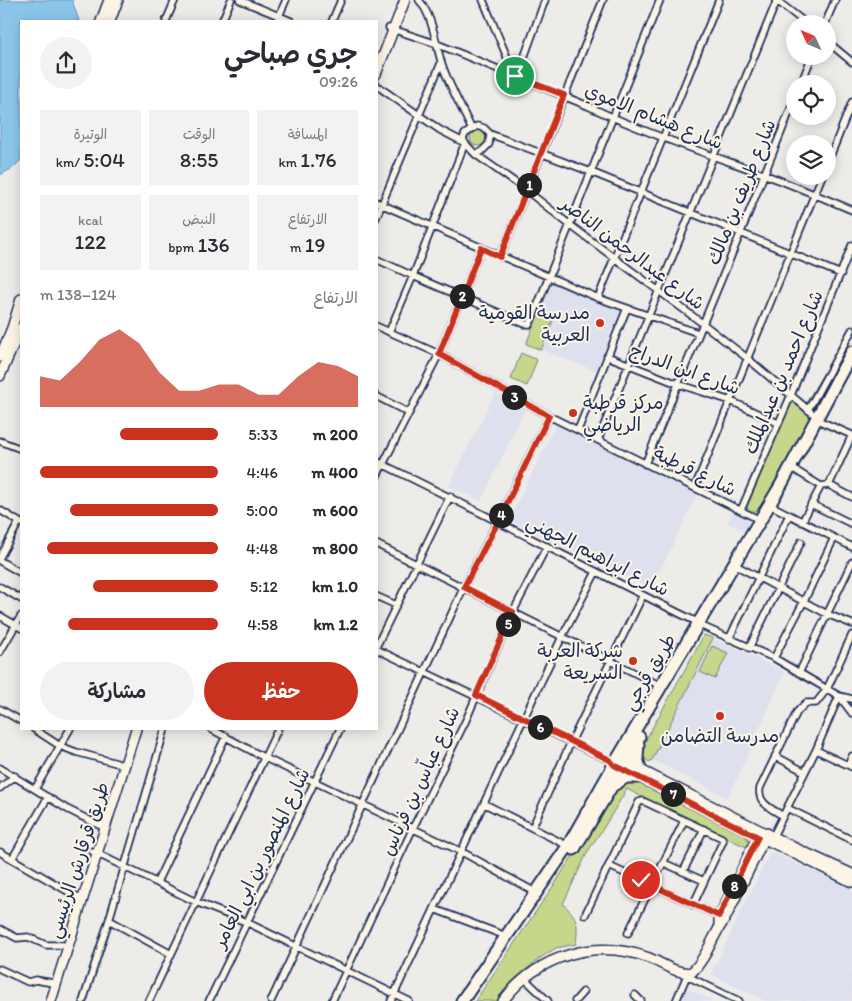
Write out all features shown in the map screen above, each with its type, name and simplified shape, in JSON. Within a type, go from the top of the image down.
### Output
[{"type":"highway","name":"طريق قرجي","points":[[462,1001],[568,846],[618,763],[661,686],[739,566],[795,470],[852,352]]},
{"type":"highway","name":"طريق قرجي","points":[[471,1001],[565,863],[610,789],[618,763],[640,734],[760,520],[852,367]]},
{"type":"highway","points":[[827,375],[837,382]]},
{"type":"highway","points":[[610,789],[621,779],[639,773],[636,755],[640,734]]},
{"type":"street","points":[[100,20],[109,0]]},
{"type":"street","points":[[110,20],[118,0]]},
{"type":"street","points":[[166,20],[175,0]]},
{"type":"street","points":[[222,20],[231,0]]},
{"type":"street","points":[[240,0],[278,19],[286,0]]},
{"type":"street","points":[[332,20],[341,0]]},
{"type":"street","points":[[378,68],[400,0]]},
{"type":"street","points":[[378,54],[405,0]]},
{"type":"street","points":[[419,0],[426,9],[441,62],[471,128]]},
{"type":"street","points":[[483,0],[516,77]]},
{"type":"street","points":[[516,77],[545,0]]},
{"type":"street","points":[[500,257],[603,0]]},
{"type":"street","points":[[378,260],[528,324],[531,322],[660,0]]},
{"type":"street","points":[[598,298],[719,0]]},
{"type":"street","points":[[598,440],[777,0],[796,15]]},
{"type":"street","points":[[829,15],[835,0]]},
{"type":"street","name":"شارع هشام الاموي","points":[[391,28],[437,44],[564,95],[613,118],[663,136],[714,158],[764,174],[852,210]]},
{"type":"street","points":[[836,49],[852,62]]},
{"type":"street","points":[[441,62],[379,204],[598,298],[698,333]]},
{"type":"street","name":"شارع عبدالرحمن الناصر","points":[[378,86],[440,130],[465,143],[475,154],[526,190],[747,358],[820,420],[852,435]]},
{"type":"street","points":[[836,142],[852,102]]},
{"type":"street","name":"شارع طريف بن مالك","points":[[645,464],[786,120]]},
{"type":"street","points":[[388,332],[433,226],[465,143],[463,139],[465,134],[471,128],[481,126],[490,134],[692,212],[841,274]]},
{"type":"street","points":[[475,154],[481,152],[489,144],[490,134]]},
{"type":"street","points":[[695,487],[818,185]]},
{"type":"street","name":"شارع احمد بن عبدالملك","points":[[741,510],[852,246]]},
{"type":"street","points":[[378,474],[439,354],[481,248]]},
{"type":"street","points":[[0,357],[20,302]]},
{"type":"street","points":[[578,430],[627,308]]},
{"type":"street","name":"شارع قرطبة","points":[[378,327],[439,354],[549,416],[760,520]]},
{"type":"street","points":[[0,376],[20,330]]},
{"type":"street","points":[[808,410],[852,330]]},
{"type":"street","name":"شارع ابن الدراج","points":[[607,356],[678,384],[731,401],[778,423]]},
{"type":"street","points":[[378,397],[409,413]]},
{"type":"street","points":[[271,1001],[464,587],[498,522],[549,416]]},
{"type":"street","points":[[829,486],[852,435]]},
{"type":"street","points":[[0,441],[20,449]]},
{"type":"street","name":"شارع ابراهيم الجهني","points":[[378,462],[450,496],[729,639],[774,658],[839,696]]},
{"type":"street","points":[[795,470],[820,486],[829,486],[852,497]]},
{"type":"street","points":[[802,522],[820,486]]},
{"type":"street","points":[[378,644],[450,496]]},
{"type":"street","points":[[811,504],[852,524]]},
{"type":"street","points":[[774,507],[852,547]]},
{"type":"street","points":[[0,510],[20,522],[0,559],[20,572]]},
{"type":"street","points":[[729,639],[789,515]]},
{"type":"street","points":[[774,658],[834,538]]},
{"type":"street","points":[[749,648],[801,542]]},
{"type":"street","points":[[378,545],[661,686]]},
{"type":"street","name":"شارع عباّس بن فرناس","points":[[332,1001],[513,612],[547,546]]},
{"type":"street","points":[[799,673],[852,562]]},
{"type":"street","points":[[739,566],[827,614],[852,624]]},
{"type":"street","points":[[391,1001],[562,637],[596,572]]},
{"type":"street","points":[[0,587],[20,598]]},
{"type":"street","points":[[532,828],[571,742],[644,595]]},
{"type":"street","points":[[378,597],[396,605]]},
{"type":"street","points":[[0,616],[19,626],[0,652]]},
{"type":"street","points":[[783,816],[764,803],[758,794],[799,710],[806,703],[816,703],[827,689],[852,635]]},
{"type":"street","points":[[378,649],[639,773],[852,882]]},
{"type":"street","points":[[839,696],[851,697]]},
{"type":"street","points":[[839,696],[852,712]]},
{"type":"street","points":[[676,1001],[687,974],[698,967],[765,836],[783,816],[816,750],[839,696]]},
{"type":"street","points":[[0,709],[20,719]]},
{"type":"street","points":[[36,730],[60,746],[120,764]]},
{"type":"street","points":[[35,789],[69,730]]},
{"type":"street","name":"طريق قرقارش الرئيسي","points":[[51,1001],[131,730]]},
{"type":"street","name":"طريق قرقارش الرئيسي","points":[[47,1001],[78,898],[136,730]]},
{"type":"street","points":[[83,1001],[109,920],[165,730]]},
{"type":"street","points":[[214,730],[314,783],[462,852],[537,893]]},
{"type":"street","points":[[149,1001],[278,730]]},
{"type":"street","name":"شارع المنصور بن ابي العامر","points":[[209,1001],[340,730]]},
{"type":"street","points":[[156,882],[226,736]]},
{"type":"street","points":[[816,750],[850,766],[852,756]]},
{"type":"street","points":[[775,756],[805,772]]},
{"type":"street","points":[[0,768],[48,798],[101,826]]},
{"type":"street","points":[[0,788],[14,776]]},
{"type":"street","points":[[12,859],[48,798]]},
{"type":"street","points":[[585,915],[639,802],[642,801],[720,836],[723,841],[693,905]]},
{"type":"street","points":[[485,804],[568,846]]},
{"type":"street","points":[[787,808],[852,840]]},
{"type":"street","points":[[628,933],[684,821]]},
{"type":"street","points":[[683,872],[704,829]]},
{"type":"street","points":[[765,836],[852,874]]},
{"type":"street","points":[[0,852],[78,898]]},
{"type":"street","points":[[95,852],[196,902],[246,922],[297,946],[346,972],[408,1001]]},
{"type":"street","points":[[664,862],[704,881]]},
{"type":"street","points":[[609,866],[722,918]]},
{"type":"street","points":[[434,909],[506,936]]},
{"type":"street","points":[[109,920],[171,954]]},
{"type":"street","points":[[0,928],[17,938],[28,937],[46,945],[63,945]]},
{"type":"street","points":[[504,1001],[524,978],[557,959],[578,952],[614,949],[638,954],[687,974],[739,1001]]},
{"type":"street","points":[[0,969],[28,982],[36,980],[53,983]]},
{"type":"street","points":[[524,978],[548,1001]]},
{"type":"street","points":[[575,1001],[583,992]]},
{"type":"street","points":[[636,995],[641,1001]]},
{"type":"shaded area","points":[[551,282],[621,309],[596,371],[526,344]]},
{"type":"shaded area","points":[[495,393],[526,408],[481,501],[449,486]]},
{"type":"shaded area","points":[[557,422],[699,491],[651,589],[509,520]]},
{"type":"shaded area","points":[[734,511],[751,520],[745,532],[727,523]]},
{"type":"shaded area","name":"مدرسة التضامن","points":[[713,638],[785,672],[728,798],[652,760]]},
{"type":"shaded area","points":[[770,852],[852,888],[852,1001],[765,1001],[711,974]]},
{"type":"shaded area","points":[[686,988],[713,1001],[680,1001]]},
{"type":"green space","points":[[478,130],[484,132],[486,138],[484,144],[478,146],[472,144],[470,138],[472,132]]},
{"type":"green space","points":[[539,312],[554,318],[541,350],[526,344]]},
{"type":"green space","points":[[521,353],[537,360],[527,386],[511,379]]},
{"type":"green space","points":[[823,374],[832,380],[762,504],[756,511],[747,511],[748,504],[795,394],[806,403]]},
{"type":"green space","points":[[704,635],[713,638],[652,760],[649,762],[641,755],[640,750]]},
{"type":"green space","points":[[712,646],[728,653],[715,679],[700,672]]},
{"type":"green space","points":[[629,781],[638,781],[742,833],[748,839],[749,848],[677,816],[627,789],[588,851],[563,904],[575,918],[576,944],[556,948],[540,958],[511,982],[496,1001],[475,1001],[554,885],[618,785]]},
{"type":"water","points":[[0,0],[72,0],[79,20],[20,20],[20,161],[13,168],[0,175]]},
{"type":"place","name":"مدرسة القومية العربية","points":[[600,323]]},
{"type":"place","name":"مركز قرطبة الرياضي","points":[[573,413]]},
{"type":"place","name":"شركة العربة السريعة","points":[[633,661]]},
{"type":"place","name":"مدرسة التضامن","points":[[720,716]]},
{"type":"route","points":[[515,76],[564,95],[500,257],[481,248],[439,354],[549,416],[498,522],[464,587],[513,612],[476,695],[610,760],[614,765],[758,837],[719,916],[641,880]]}]
